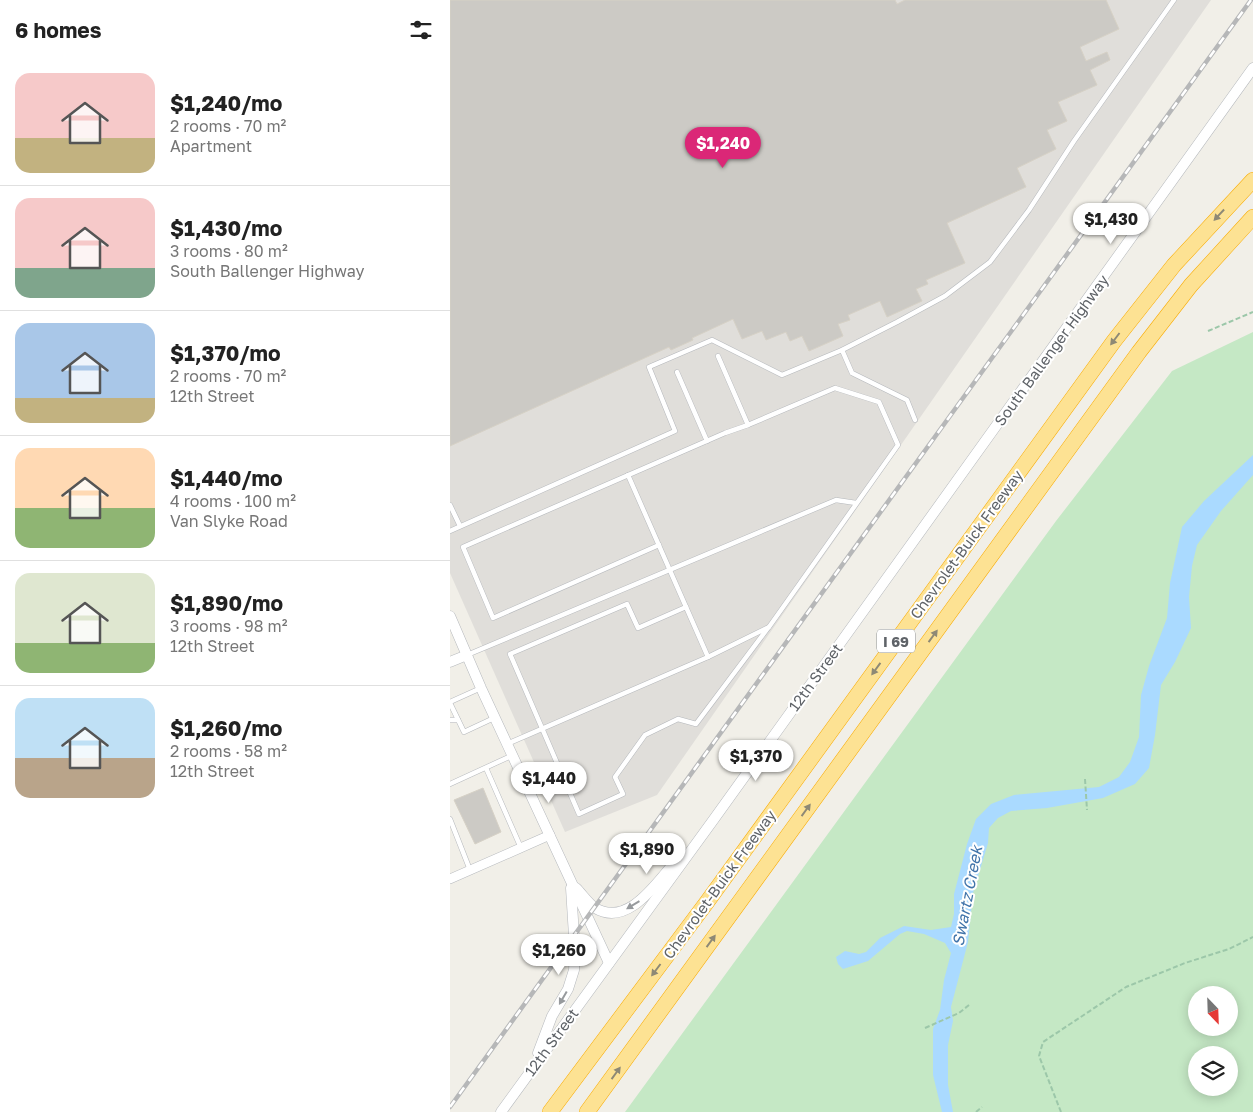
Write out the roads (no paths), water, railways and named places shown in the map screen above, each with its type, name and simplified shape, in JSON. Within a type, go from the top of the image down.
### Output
[{"type":"highway","name":"Chevrolet-Buick Freeway","points":[[550,1112],[707,902],[1114,341],[1174,265],[1253,180]]},
{"type":"highway","name":"Chevrolet-Buick Freeway","points":[[587,1112],[1139,352],[1191,285],[1253,217]]},
{"type":"street","name":"South Ballenger Highway","points":[[988,436],[1253,68]]},
{"type":"street","name":"12th Street","points":[[500,1112],[714,819],[988,436]]},
{"type":"street","points":[[450,616],[512,756],[609,963]]},
{"type":"street","points":[[450,662],[467,655]]},
{"type":"street","points":[[570,882],[594,907],[600,910],[621,911],[631,908],[641,900],[714,819]]},
{"type":"street","points":[[450,879],[550,836]]},
{"type":"street","points":[[534,1066],[552,1016],[568,989],[574,970],[575,952],[570,882]]},
{"type":"lane","points":[[450,531],[675,431],[649,367],[712,340],[782,375],[842,350],[945,296],[990,262],[1029,210],[1074,141],[1174,0]]},
{"type":"lane","points":[[842,350],[852,374],[907,400],[916,420]]},
{"type":"lane","points":[[718,356],[748,425]]},
{"type":"lane","points":[[677,372],[708,441]]},
{"type":"lane","points":[[659,545],[493,618],[462,547],[835,388],[879,402],[898,446],[769,627],[696,724],[678,719],[645,735],[615,777],[623,794],[579,814],[510,654],[627,604],[638,628],[686,607]]},
{"type":"lane","points":[[628,475],[708,657]]},
{"type":"lane","points":[[467,655],[836,500],[856,503]]},
{"type":"lane","points":[[450,505],[460,526]]},
{"type":"lane","points":[[507,744],[708,657],[769,627]]},
{"type":"lane","points":[[481,688],[450,702],[458,720],[464,732],[495,718]]},
{"type":"lane","points":[[450,720],[458,720]]},
{"type":"lane","points":[[450,784],[512,756]]},
{"type":"lane","points":[[486,768],[521,848]]},
{"type":"lane","points":[[450,820],[470,870]]},
{"type":"water","name":"Swartz Creek","points":[[1253,455],[1253,475],[1221,511],[1197,545],[1192,566],[1189,597],[1191,628],[1175,662],[1161,685],[1149,768],[1135,784],[1103,798],[1047,808],[1011,811],[998,818],[989,828],[988,843],[973,893],[968,942],[951,1007],[953,1021],[948,1045],[948,1085],[953,1112],[942,1112],[933,1075],[933,1029],[940,1010],[944,980],[951,953],[945,943],[924,934],[907,931],[900,934],[868,961],[843,969],[838,964],[836,957],[845,951],[859,954],[866,952],[880,938],[904,926],[931,930],[951,927],[954,914],[954,894],[967,844],[976,819],[991,804],[1014,795],[1099,787],[1119,777],[1130,762],[1139,737],[1141,695],[1149,666],[1167,618],[1170,583],[1182,527],[1204,501]]},
{"type":"railway","points":[[450,1107],[1251,0]]}]
